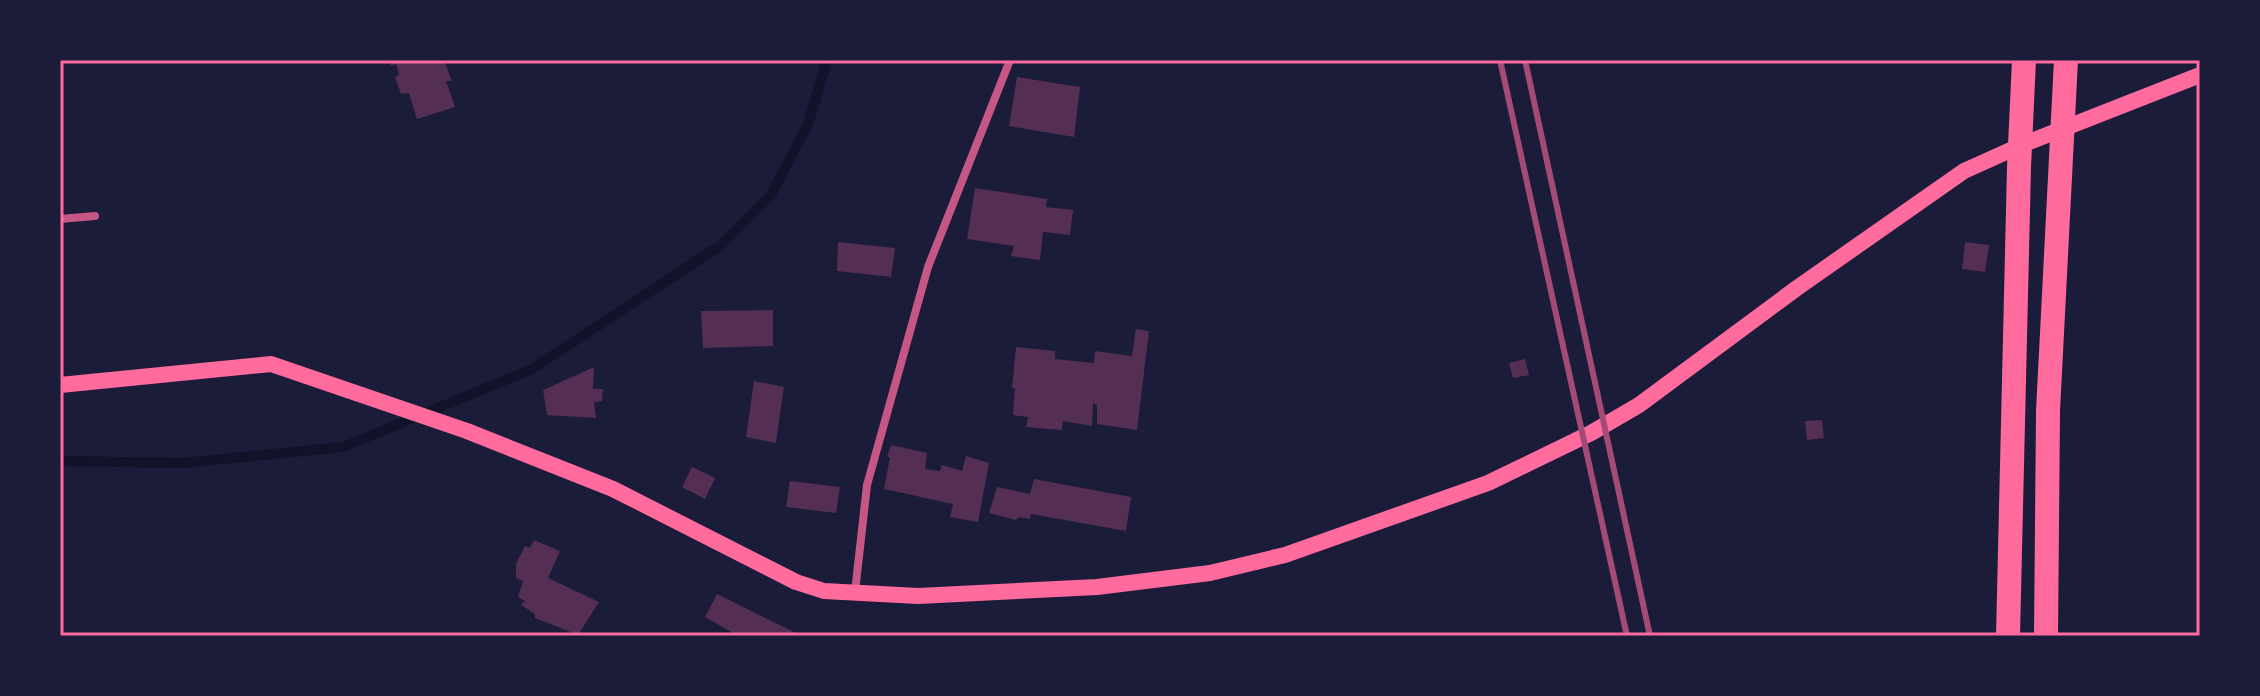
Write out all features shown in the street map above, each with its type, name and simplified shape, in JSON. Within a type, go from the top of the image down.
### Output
[{"type":"highway","points":[[2008,636],[2024,60]]},
{"type":"highway","points":[[2046,636],[2048,411],[2066,60]]},
{"type":"main road","points":[[60,385],[271,364],[467,431],[613,489],[796,582],[824,591],[918,596],[1097,587],[1210,573],[1285,555],[1488,483],[1591,433],[1639,405],[1797,288],[1964,171],[2024,144],[2200,75]]},
{"type":"street","points":[[855,593],[867,485],[928,267],[1010,60]]},
{"type":"street","points":[[60,219],[95,216]]},
{"type":"building","points":[[389,60],[444,60],[452,81],[446,81],[455,107],[417,119],[409,93],[401,94],[395,77],[399,75],[396,64],[391,66]]},
{"type":"building","points":[[1017,77],[1080,87],[1074,137],[1009,126]]},
{"type":"building","points":[[975,188],[1047,199],[1046,207],[1073,210],[1070,235],[1043,232],[1040,260],[1011,256],[1014,246],[967,239]]},
{"type":"building","points":[[838,242],[895,248],[891,277],[837,271]]},
{"type":"building","points":[[1965,242],[1989,245],[1985,272],[1962,269]]},
{"type":"building","points":[[773,310],[773,346],[703,348],[701,311]]},
{"type":"building","points":[[1136,329],[1149,331],[1137,430],[1097,424],[1097,405],[1093,403],[1092,426],[1063,421],[1062,430],[1026,427],[1028,417],[1013,415],[1016,347],[1055,351],[1055,359],[1094,363],[1095,351],[1132,356]]},
{"type":"building","points":[[1525,359],[1529,375],[1513,378],[1509,363]]},
{"type":"building","points":[[594,367],[593,389],[603,389],[602,401],[594,402],[596,418],[547,415],[543,390]]},
{"type":"building","points":[[754,381],[784,387],[776,443],[746,437]]},
{"type":"building","points":[[1822,420],[1824,438],[1807,440],[1805,421]]},
{"type":"building","points":[[891,445],[927,453],[925,469],[940,471],[942,465],[962,471],[966,456],[989,463],[978,522],[950,517],[953,504],[884,489]]},
{"type":"building","points":[[692,467],[715,478],[705,499],[682,487]]},
{"type":"building","points":[[1034,479],[1131,497],[1126,531],[1031,514],[1030,519],[1019,517],[1016,520],[989,513],[997,487],[1030,494]]},
{"type":"building","points":[[790,481],[840,487],[836,513],[786,507]]},
{"type":"building","points":[[534,540],[560,551],[548,578],[599,602],[578,635],[535,618],[535,614],[521,605],[525,601],[518,597],[523,581],[516,578],[516,564],[525,546],[530,548]]},
{"type":"building","points":[[717,594],[796,633],[795,636],[735,634],[705,617]]},
{"type":"waterway","points":[[60,461],[183,463],[343,447],[532,369],[721,245],[771,195],[808,124],[827,60]]},
{"type":"railway","points":[[1500,60],[1627,636]]},
{"type":"railway","points":[[1525,60],[1650,636]]}]
